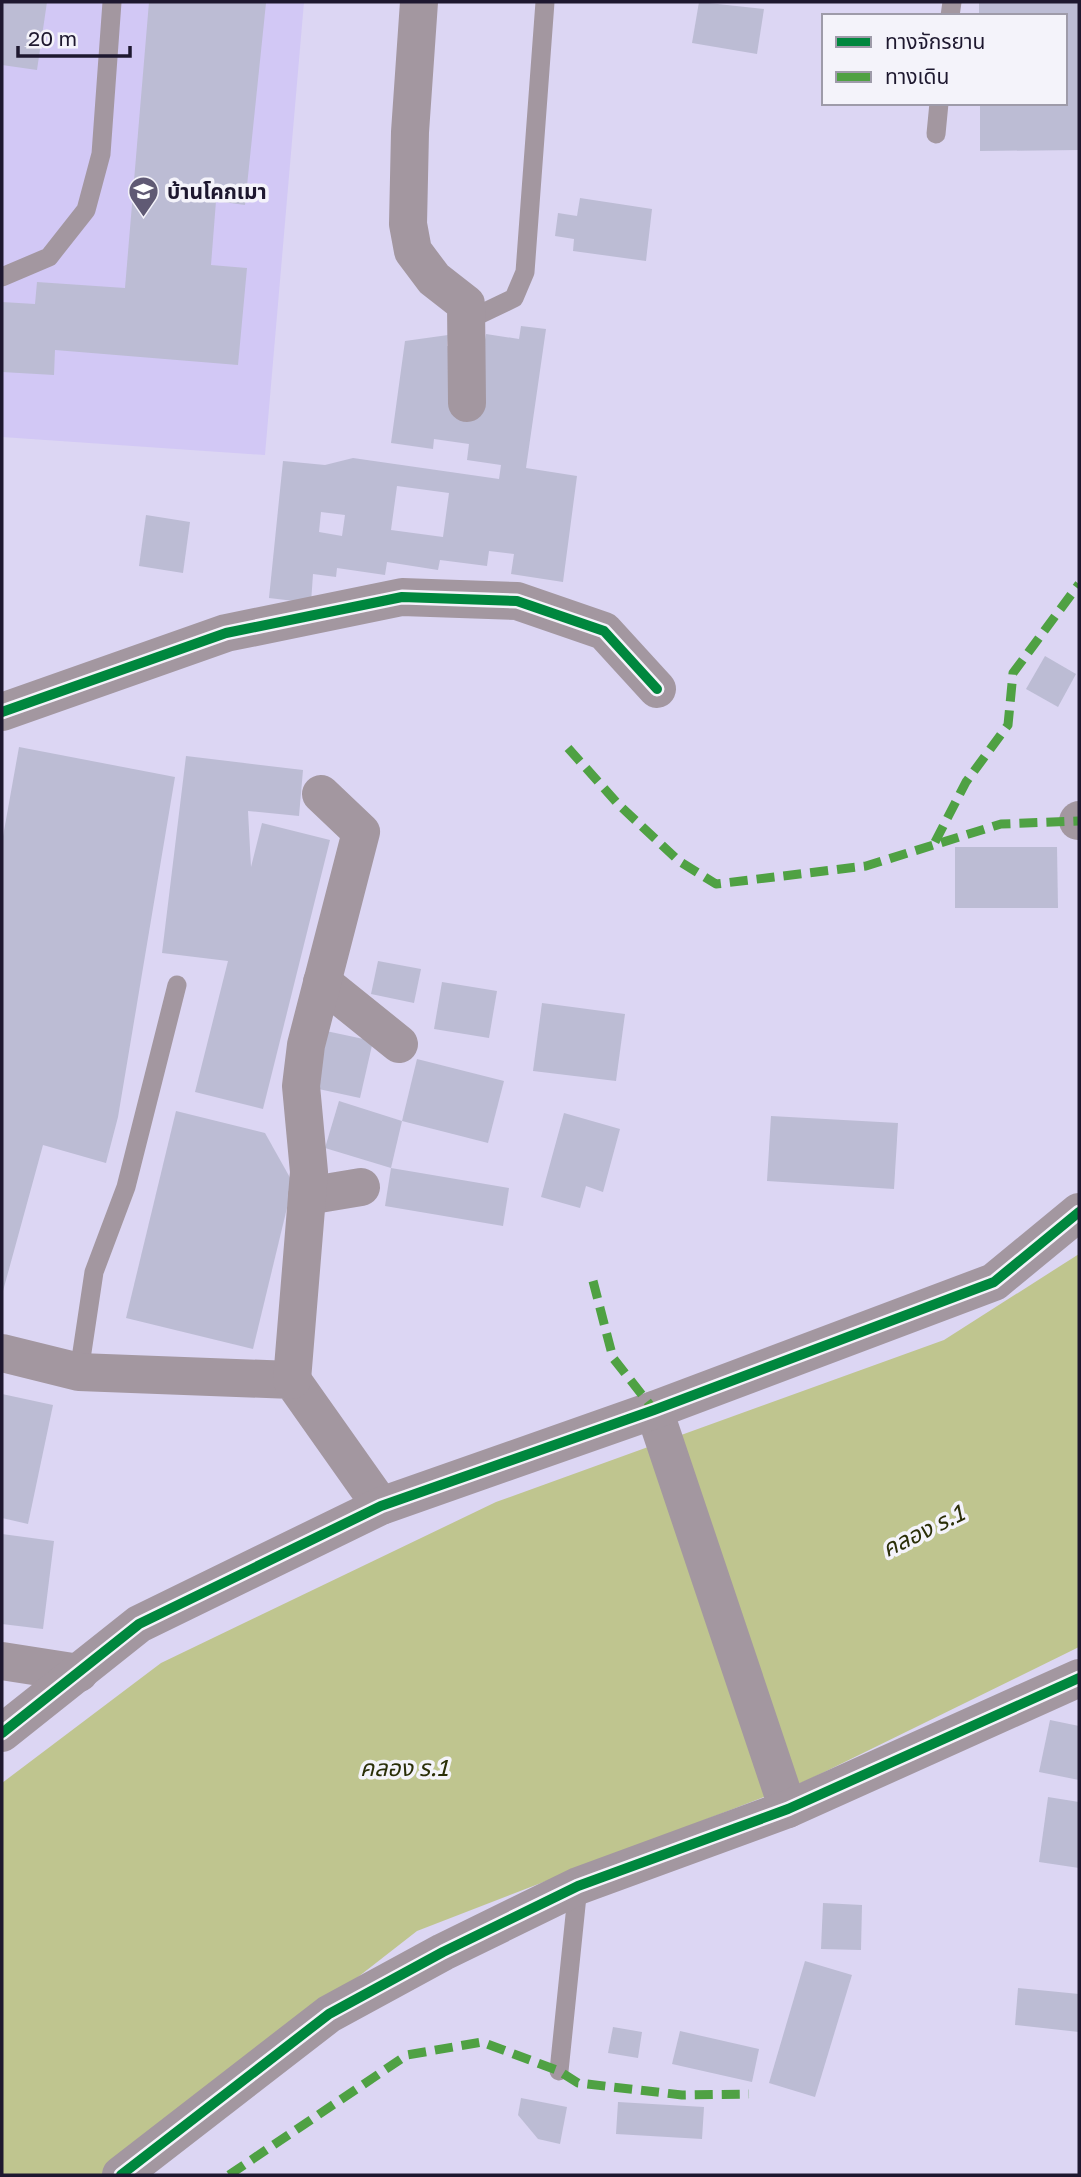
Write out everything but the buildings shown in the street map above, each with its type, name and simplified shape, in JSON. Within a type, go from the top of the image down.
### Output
[{"type":"street","points":[[419,2],[410,131],[408,224],[413,251],[434,279],[466,304],[467,403]]},
{"type":"street","points":[[2,712],[226,633],[402,597],[517,601],[604,631],[657,689]]},
{"type":"street","points":[[321,794],[361,832],[306,1045],[301,1086],[308,1159],[307,1196],[292,1380],[382,1506]]},
{"type":"street","points":[[323,982],[399,1044]]},
{"type":"street","points":[[307,1196],[361,1187]]},
{"type":"street","points":[[2,1733],[139,1624],[382,1506],[654,1410],[994,1282],[1079,1212]]},
{"type":"street","points":[[2,1353],[79,1372],[292,1380]]},
{"type":"street","points":[[654,1410],[788,1809]]},
{"type":"street","points":[[2,1661],[79,1673]]},
{"type":"street","points":[[121,2175],[329,2014],[443,1952],[578,1886],[788,1809],[1079,1678]]},
{"type":"lane","points":[[2,277],[49,257],[86,209],[101,154],[113,2]]},
{"type":"lane","points":[[466,321],[513,298],[525,272],[545,2]]},
{"type":"lane","points":[[936,134],[939,105]]},
{"type":"lane","points":[[79,1372],[94,1272],[126,1187],[177,985]]},
{"type":"lane","points":[[559,2071],[578,1886]]},
{"type":"shaded area","name":"บ้านโคกเมา","points":[[2,2],[304,2],[265,455],[2,437]]},
{"type":"water","name":"คลอง ร.1","points":[[1079,1254],[1079,1647],[808,1780],[417,1931],[104,2175],[2,2175],[2,1783],[161,1663],[496,1502],[944,1340]]},
{"type":"marked path","points":[[935,842],[966,782],[1008,725],[1013,673],[1079,584]]},
{"type":"marked path","points":[[568,748],[619,805],[679,861],[716,884],[866,866],[1001,824],[1078,821]]},
{"type":"marked path","points":[[593,1281],[613,1358],[654,1410]]},
{"type":"marked path","points":[[229,2175],[407,2055],[482,2042],[559,2071],[578,2083],[682,2095],[749,2094]]},
{"type":"cycle path","points":[[2,712],[226,633],[402,597],[517,601],[604,631],[657,689]]},
{"type":"cycle path","points":[[2,1733],[139,1624],[381,1506],[654,1410],[994,1282],[1079,1212]]},
{"type":"cycle path","points":[[121,2175],[329,2014],[443,1952],[578,1886],[788,1809],[1079,1678]]},
{"type":"place","name":"บ้านโคกเมา","points":[[144,219]]}]
